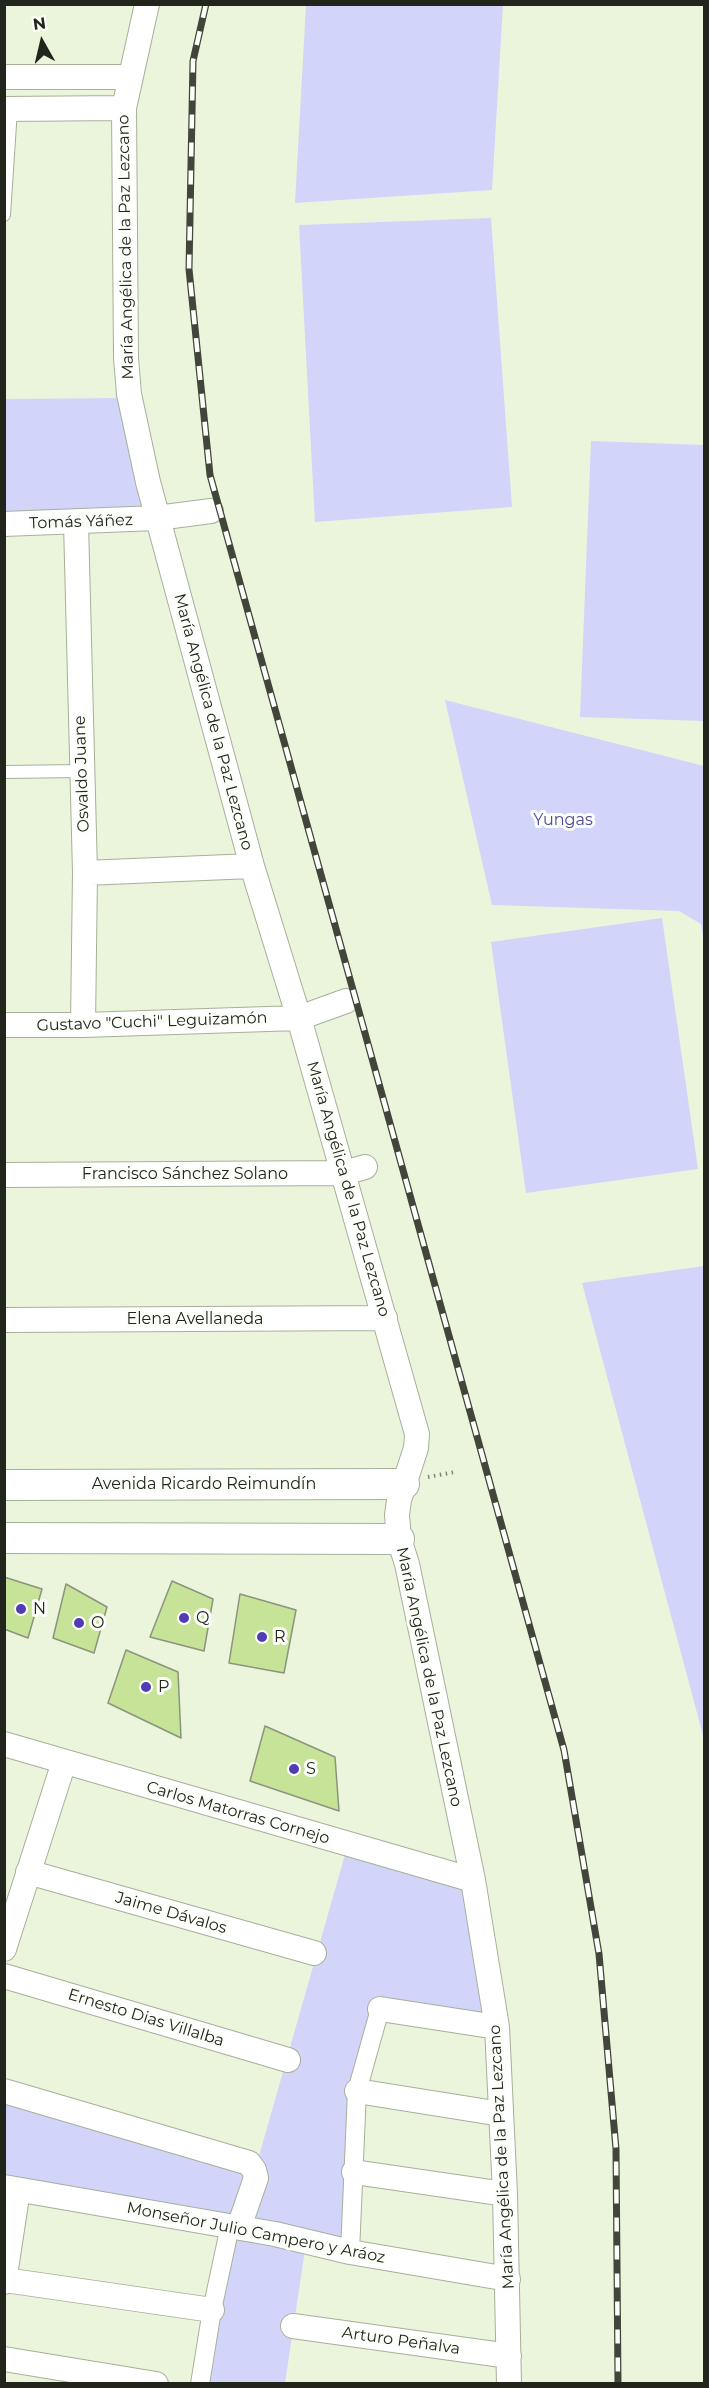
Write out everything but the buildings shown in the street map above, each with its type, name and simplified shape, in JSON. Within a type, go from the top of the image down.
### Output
[{"type":"street","name":"María Angélica de la Paz Lezcano","points":[[147,4],[124,108],[127,375],[133,414],[158,518],[252,867],[299,1018],[355,1170],[385,1318],[417,1434],[416,1448],[397,1515],[399,1539],[407,1564],[473,1880],[497,2027],[506,2194],[509,2384]]},
{"type":"street","points":[[4,77],[130,77]]},
{"type":"street","points":[[8,109],[124,108]]},
{"type":"street","name":"Tomás Yáñez","points":[[4,524],[76,523],[158,518],[211,511]]},
{"type":"street","name":"Osvaldo Juane","points":[[76,523],[85,873],[83,1025]]},
{"type":"street","points":[[85,873],[252,867]]},
{"type":"street","name":"Gustavo \"Cuchi\" Leguizamón","points":[[4,1025],[83,1025],[299,1018],[346,1001]]},
{"type":"street","name":"Francisco Sánchez Solano","points":[[4,1175],[355,1170]]},
{"type":"street","name":"Elena Avellaneda","points":[[4,1320],[385,1318]]},
{"type":"street","name":"Avenida Ricardo Reimundín","points":[[4,1485],[404,1484]]},
{"type":"street","points":[[4,1538],[399,1539]]},
{"type":"street","name":"Carlos Matorras Cornejo","points":[[4,1744],[473,1880]]},
{"type":"street","points":[[4,1948],[64,1762]]},
{"type":"street","name":"Jaime Dávalos","points":[[28,1872],[314,1953]]},
{"type":"street","name":"Ernesto Dias Villalba","points":[[4,1976],[288,2060]]},
{"type":"street","points":[[350,2252],[357,2091],[380,2009],[497,2027]]},
{"type":"street","points":[[4,2091],[249,2163],[254,2170],[256,2178],[234,2227],[212,2310],[200,2384]]},
{"type":"street","points":[[357,2091],[501,2114]]},
{"type":"street","points":[[354,2172],[506,2194]]},
{"type":"street","points":[[11,2188],[5,2281],[212,2310]]},
{"type":"street","name":"Monseñor Julio Campero y Aráoz","points":[[11,2188],[234,2227],[350,2252],[508,2279]]},
{"type":"street","name":"Arturo Peñalva","points":[[293,2326],[509,2356]]},
{"type":"street","points":[[4,2358],[156,2384]]},
{"type":"lane","points":[[4,215],[8,109]]},
{"type":"lane","points":[[4,772],[81,771]]},
{"type":"green space","points":[[306,5],[503,5],[492,190],[295,203]]},
{"type":"green space","points":[[491,218],[512,507],[315,522],[299,225]]},
{"type":"green space","points":[[124,398],[149,515],[5,518],[4,399]]},
{"type":"green space","points":[[591,441],[704,445],[704,721],[580,717]]},
{"type":"green space","name":"Yungas","points":[[445,700],[704,766],[704,942],[701,924],[679,911],[492,905]]},
{"type":"green space","points":[[662,918],[698,1169],[526,1193],[491,942]]},
{"type":"green space","points":[[704,1266],[704,1739],[582,1283]]},
{"type":"green space","points":[[348,1844],[473,1880],[497,2027],[380,2009],[357,2091],[350,2252],[306,2243],[285,2383],[203,2383],[230,2226],[5,2185],[4,2091],[253,2177]]},
{"type":"railway","points":[[206,4],[193,61],[189,269],[210,475],[564,1750],[599,1954],[616,2149],[618,2384]]},
{"type":"place","name":"N","points":[[21,1609]]},
{"type":"place","name":"Q","points":[[184,1618]]},
{"type":"place","name":"O","points":[[79,1623]]},
{"type":"place","name":"R","points":[[262,1637]]},
{"type":"place","name":"P","points":[[146,1687]]},
{"type":"place","name":"S","points":[[294,1769]]}]
